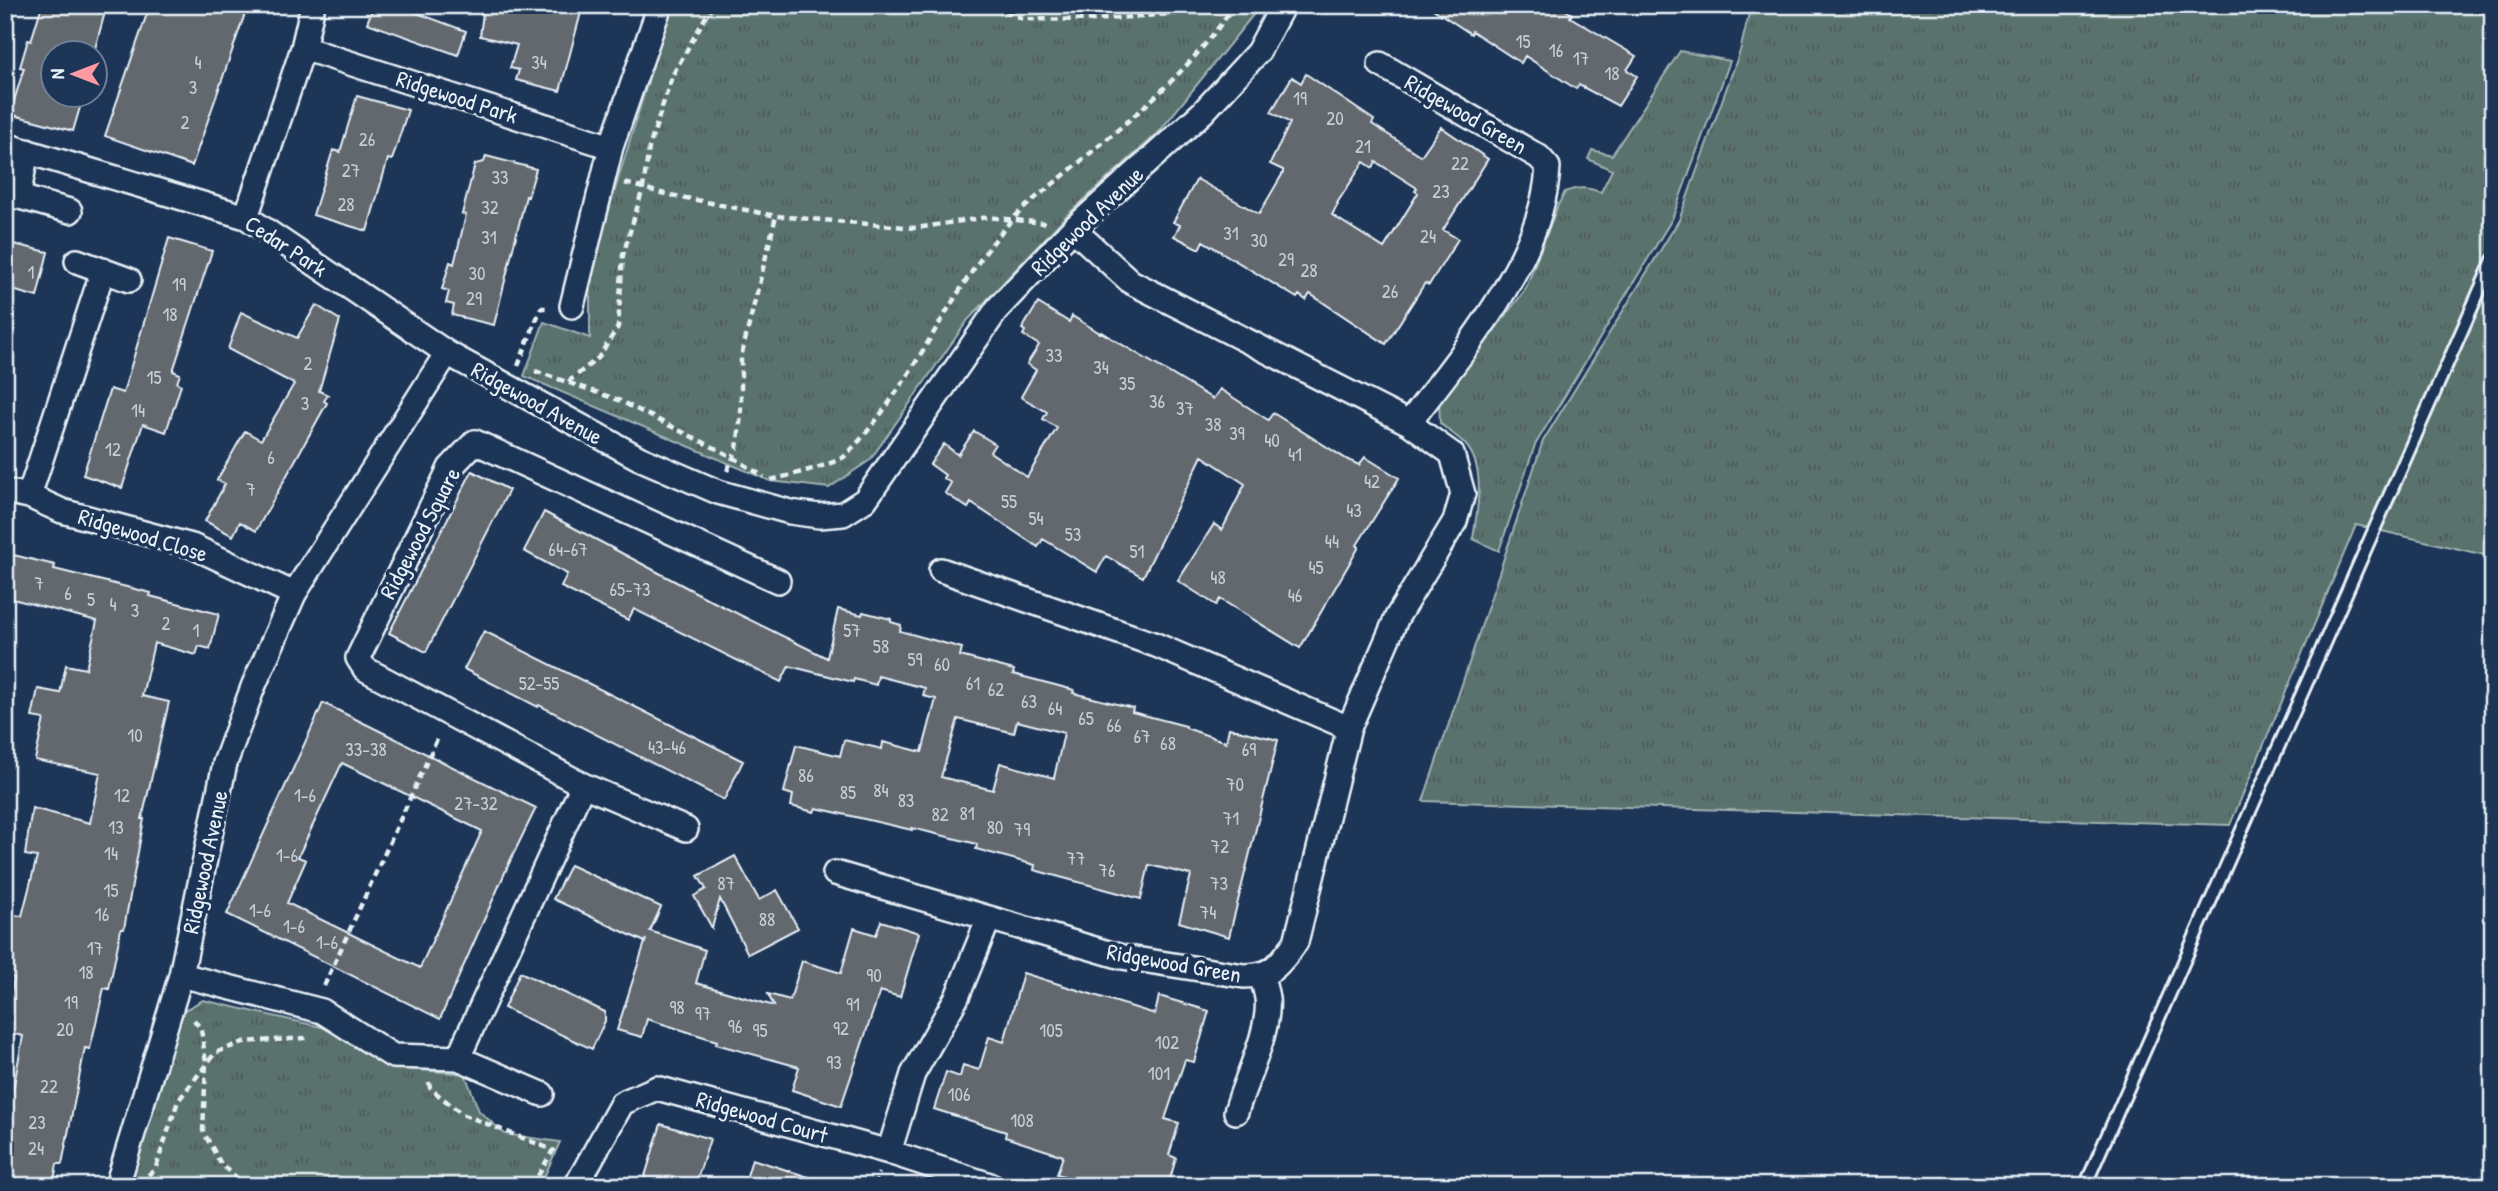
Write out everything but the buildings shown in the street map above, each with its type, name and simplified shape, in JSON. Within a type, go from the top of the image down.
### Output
[{"type":"street","points":[[246,217],[303,48],[313,5]]},
{"type":"street","points":[[572,306],[611,147],[660,5]]},
{"type":"street","name":"Ridgewood Avenue","points":[[128,1183],[178,986],[225,763],[253,687],[294,594],[447,353],[512,377],[639,458],[718,492],[790,512],[819,516],[843,514],[865,500],[998,308],[1073,229],[1203,112],[1258,52],[1283,5]]},
{"type":"street","name":"Ridgewood Park","points":[[303,48],[611,147]]},
{"type":"street","name":"Ridgewood Green","points":[[1380,64],[1539,157],[1548,167],[1547,187],[1528,246],[1482,327],[1409,423]]},
{"type":"street","name":"Cedar Park","points":[[70,211],[12,195],[16,148],[246,217],[447,353]]},
{"type":"street","name":"Ridgewood Green","points":[[835,873],[1122,957],[1244,976],[1262,976],[1276,967],[1296,942],[1349,727],[1397,617],[1455,521],[1462,494],[1452,454],[1409,423],[1131,282],[1073,229]]},
{"type":"street","points":[[77,261],[130,280]]},
{"type":"street","points":[[29,496],[103,270]]},
{"type":"street","name":"Ridgewood Square","points":[[686,829],[583,785],[365,669],[358,658],[450,468],[475,442],[778,581]]},
{"type":"street","name":"Ridgewood Close","points":[[5,491],[29,496],[62,511],[192,546],[294,594]]},
{"type":"street","points":[[942,570],[1156,645],[1349,727]]},
{"type":"street","points":[[458,1058],[583,785]]},
{"type":"street","points":[[889,1152],[913,1074],[957,998],[989,918]]},
{"type":"street","points":[[1236,1112],[1258,1048],[1266,1014],[1267,999],[1262,976]]},
{"type":"street","points":[[178,986],[323,1011],[393,1056],[458,1058],[542,1094]]},
{"type":"street","name":"Ridgewood Court","points":[[576,1186],[622,1103],[657,1088],[889,1152],[993,1186]]},
{"type":"lane","points":[[2085,1186],[2493,260]]},
{"type":"path","points":[[569,382],[598,358],[618,327],[623,255],[643,188],[649,148],[672,76],[709,11],[716,5]]},
{"type":"path","points":[[995,5],[1023,19],[1082,20],[1233,7]]},
{"type":"path","points":[[512,377],[544,373],[616,399],[733,457],[769,481],[844,458],[882,414],[984,254],[1013,219],[1179,73],[1233,7]]},
{"type":"path","points":[[604,176],[643,188],[776,216],[916,228],[988,217],[1034,221],[1073,229]]},
{"type":"path","points":[[718,492],[737,449],[741,414],[741,357],[776,216]]},
{"type":"path","points":[[512,377],[541,309],[572,306]]},
{"type":"path","points":[[330,974],[449,713]]},
{"type":"path","points":[[178,986],[201,1029],[206,1063],[203,1131],[221,1164],[246,1186]]},
{"type":"path","points":[[128,1183],[155,1170],[178,1101],[215,1053],[243,1042],[305,1038],[333,1018]]},
{"type":"path","points":[[424,1057],[430,1088],[462,1114],[553,1150],[532,1186]]},
{"type":"green space","points":[[671,5],[1261,5],[1159,132],[1065,217],[968,320],[870,460],[829,488],[770,481],[524,376],[544,322],[590,338],[590,272]]},
{"type":"green space","points":[[1751,5],[2493,5],[2493,557],[2356,525],[2230,825],[1423,801],[1543,441],[1679,220],[1740,51]]},
{"type":"green space","points":[[1680,51],[1730,61],[1672,219],[1535,445],[1499,551],[1473,539],[1479,490],[1476,465],[1465,444],[1440,423],[1439,402],[1525,290],[1565,192],[1583,188],[1601,192],[1612,170],[1588,159],[1592,150],[1612,155]]},
{"type":"green space","points":[[203,1000],[330,1029],[388,1067],[465,1074],[479,1111],[505,1134],[560,1142],[540,1186],[132,1186],[128,1175],[177,1014]]}]
